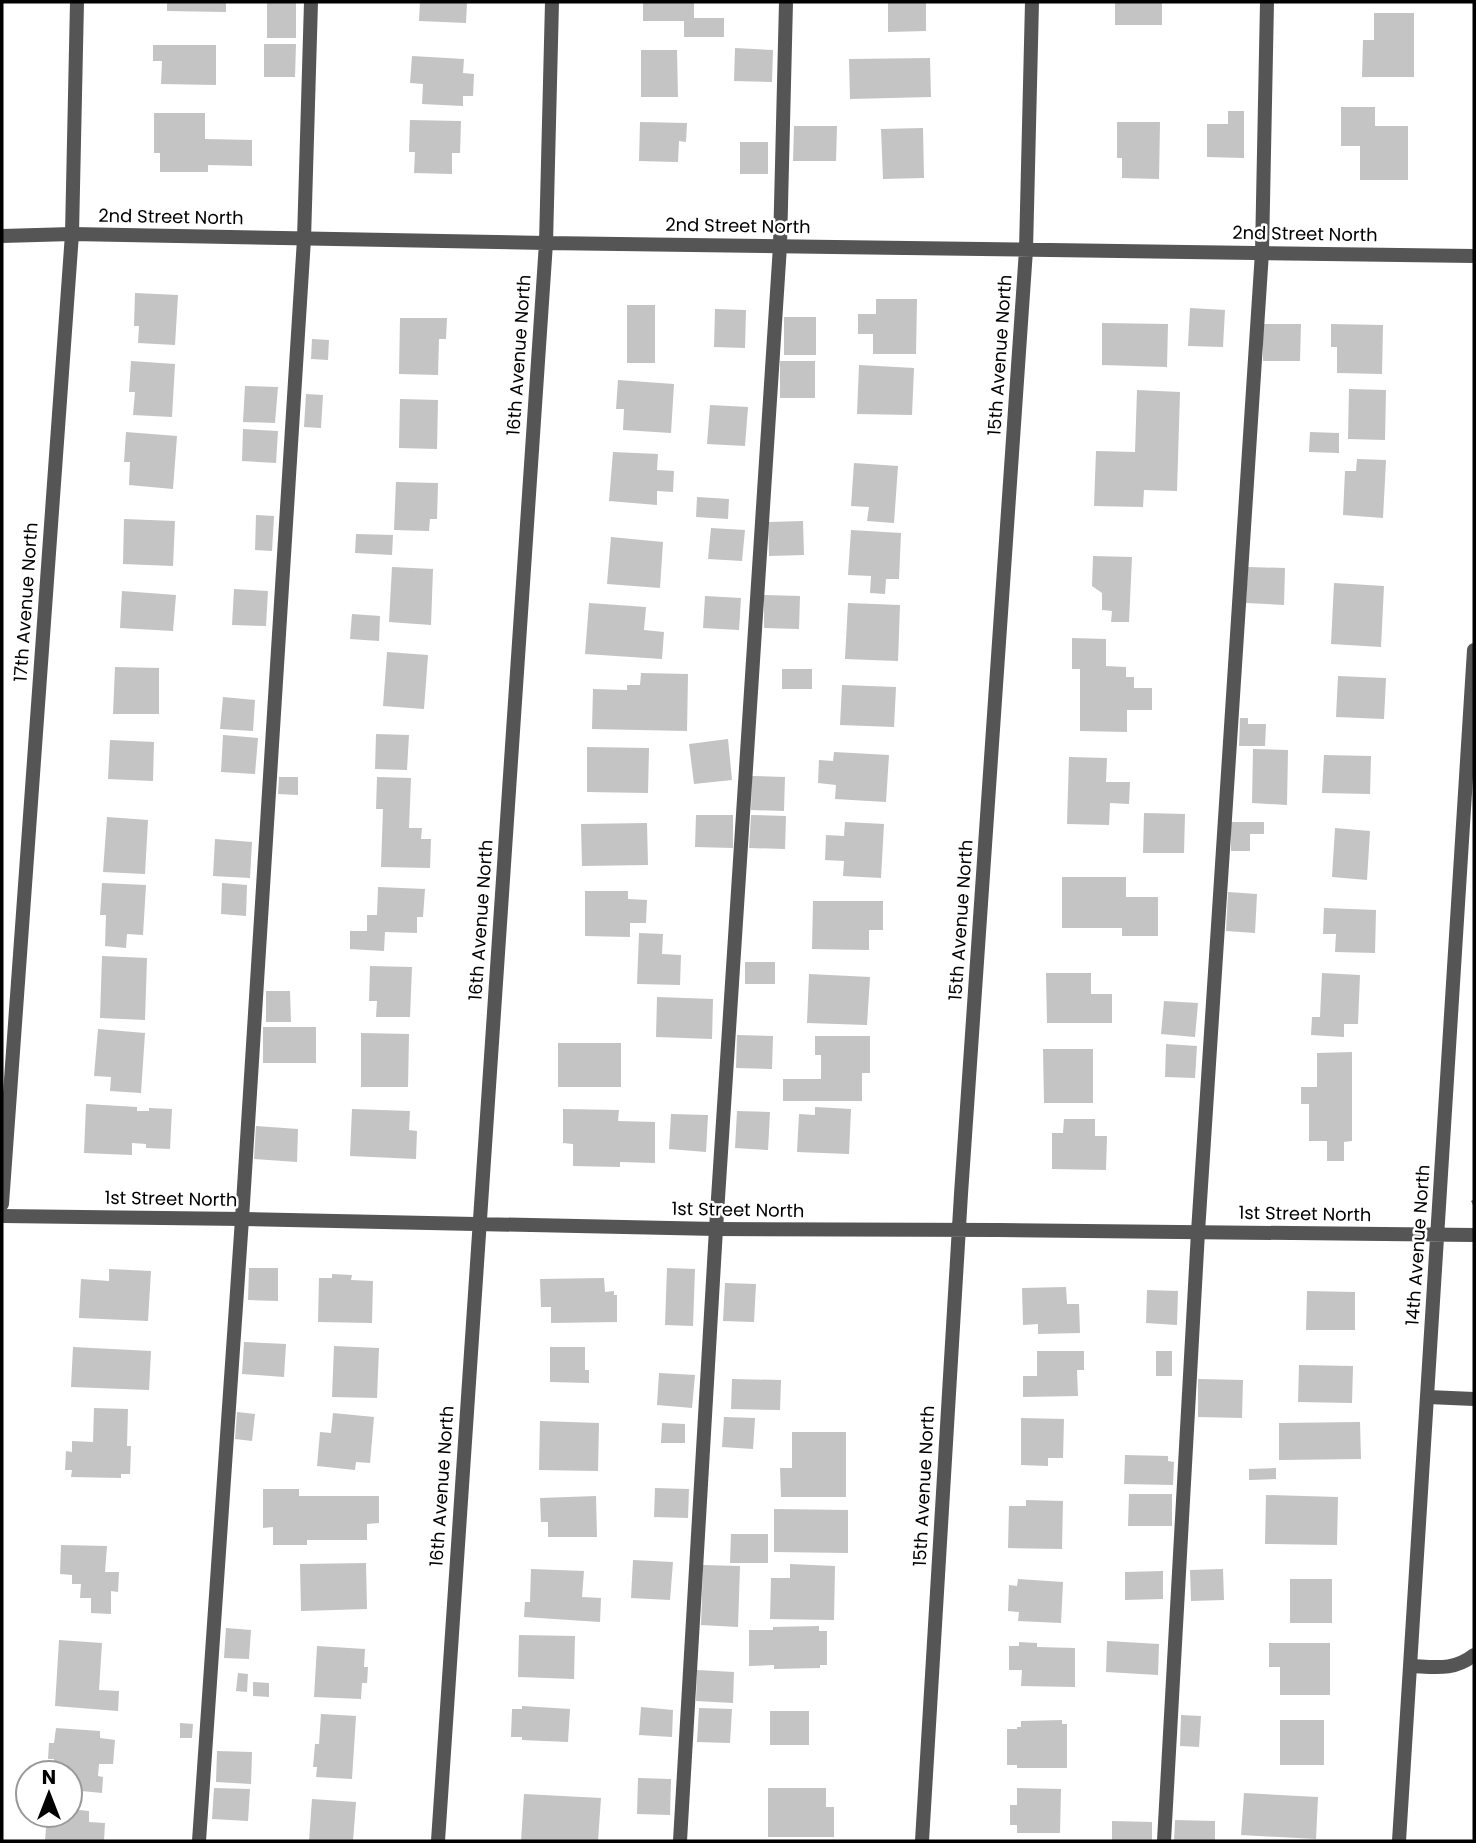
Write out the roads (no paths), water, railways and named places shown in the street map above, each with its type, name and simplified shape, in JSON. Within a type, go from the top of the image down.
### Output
[{"type":"street","name":"17th Avenue North","points":[[2,1203],[72,234],[77,2]]},
{"type":"street","points":[[199,1841],[242,1219],[304,239],[312,2]]},
{"type":"street","name":"16th Avenue North","points":[[438,1841],[546,243],[552,2]]},
{"type":"street","points":[[680,1841],[716,1229],[780,246],[786,2]]},
{"type":"street","name":"15th Avenue North","points":[[922,1841],[959,1230],[1026,250],[1031,2]]},
{"type":"street","points":[[1164,1841],[1198,1232],[1262,252],[1267,2]]},
{"type":"street","name":"2nd Street North","points":[[2,236],[72,234],[1474,256]]},
{"type":"street","name":"14th Avenue North","points":[[1399,1841],[1474,650]]},
{"type":"street","name":"1st Street North","points":[[2,1216],[716,1229],[1474,1235]]},
{"type":"street","points":[[1428,1397],[1474,1399]]},
{"type":"street","points":[[1411,1666],[1453,1666],[1464,1664],[1474,1655]]}]
